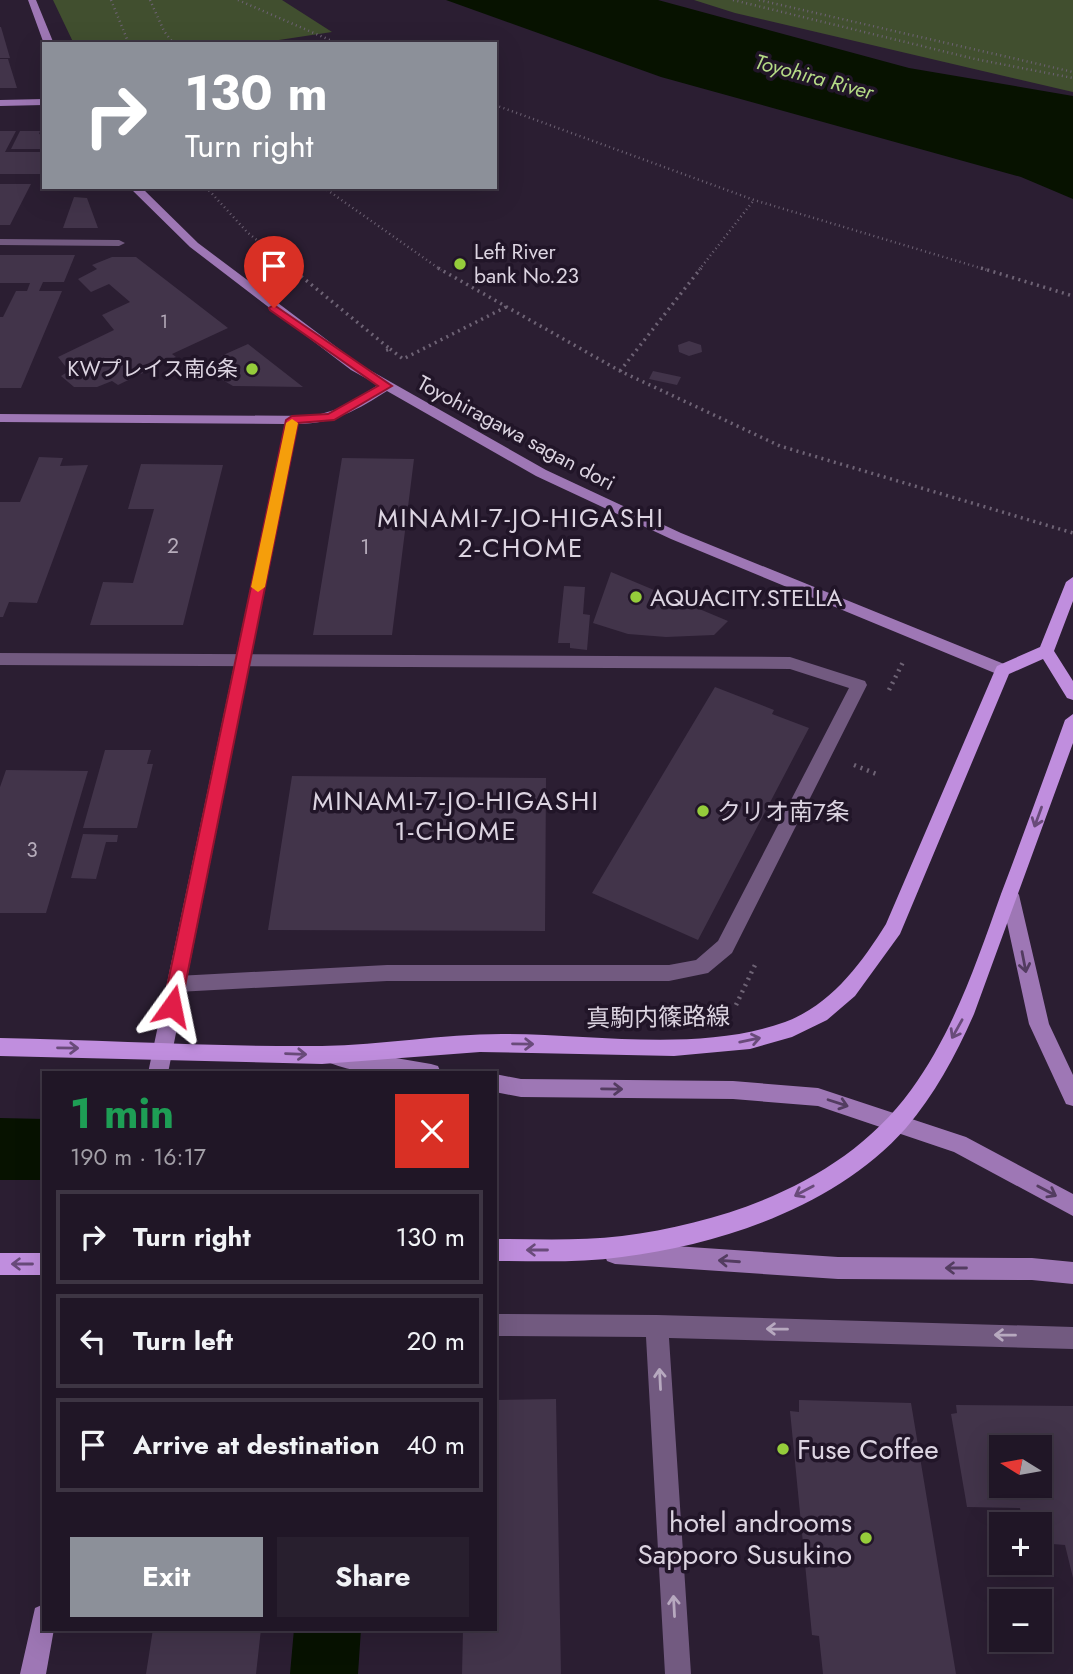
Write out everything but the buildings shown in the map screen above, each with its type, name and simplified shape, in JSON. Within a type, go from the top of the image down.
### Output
[{"type":"main road","points":[[1003,670],[1046,651],[1073,582]]},
{"type":"main road","points":[[1046,651],[1073,694]]},
{"type":"main road","name":"真駒内篠路線","points":[[0,1047],[324,1055],[480,1043],[716,1046],[787,1030],[824,1012],[851,990],[873,962],[893,928],[1003,670]]},
{"type":"main road","points":[[497,1250],[580,1250],[655,1241],[721,1225],[781,1202],[830,1177],[897,1123],[926,1084],[964,1017],[1067,747],[1073,720]]},
{"type":"main road","points":[[0,1264],[42,1264]]},
{"type":"street","points":[[32,0],[48,42]]},
{"type":"street","points":[[0,103],[42,102]]},
{"type":"street","name":"Toyohiragawa sagan dori","points":[[136,189],[194,245],[355,367],[582,495],[1003,670]]},
{"type":"street","points":[[0,242],[119,243]]},
{"type":"street","points":[[0,418],[292,420],[330,417],[386,386]]},
{"type":"street","points":[[158,1071],[292,420]]},
{"type":"street","points":[[0,659],[790,663],[859,685],[724,947],[701,967],[669,973],[387,973],[177,984]]},
{"type":"street","points":[[1010,895],[1039,1024],[1073,1097]]},
{"type":"street","points":[[324,1055],[419,1071]]},
{"type":"street","points":[[497,1083],[521,1088],[786,1092],[818,1097],[959,1144],[1073,1205]]},
{"type":"street","points":[[580,1250],[838,1268],[1032,1269],[1073,1273]]},
{"type":"street","points":[[497,1325],[657,1326],[1073,1338]]},
{"type":"street","points":[[657,1326],[678,1674]]},
{"type":"street","points":[[33,1674],[42,1627]]},
{"type":"path","points":[[111,0],[128,42]]},
{"type":"path","points":[[150,0],[164,31],[172,42]]},
{"type":"path","points":[[239,0],[334,42]]},
{"type":"path","points":[[733,0],[975,59],[1073,78]]},
{"type":"path","points":[[759,0],[1073,72]]},
{"type":"path","points":[[497,106],[754,200],[1073,296]]},
{"type":"path","points":[[208,189],[247,232],[403,359],[506,307]]},
{"type":"path","points":[[326,189],[432,265],[506,307],[620,371],[780,446],[1073,533]]},
{"type":"path","points":[[620,371],[754,200]]},
{"type":"path","points":[[380,353],[390,349]]},
{"type":"path","points":[[853,765],[879,775]]},
{"type":"green space","points":[[53,0],[282,0],[332,32],[265,42],[73,42]]},
{"type":"green space","points":[[694,0],[1073,0],[1073,92],[735,13]]},
{"type":"water","name":"Toyohira River","points":[[446,0],[658,0],[909,68],[1073,96],[1073,199],[1021,177],[661,77]]},
{"type":"water","points":[[0,1118],[42,1119],[42,1180],[0,1180]]},
{"type":"water","points":[[294,1631],[361,1631],[358,1674],[290,1674]]},
{"type":"slow traffic","points":[[258,587],[292,423]]},
{"type":"place","name":"Left River bank No.23","points":[[460,264]]},
{"type":"place","name":"KWプレイス南6条","points":[[252,369]]},
{"type":"place","name":"AQUACITY.STELLA","points":[[636,597]]},
{"type":"place","name":"クリオ南7条","points":[[703,811]]},
{"type":"place","name":"Fuse Coffee","points":[[783,1449]]},
{"type":"place","name":"hotel androoms Sapporo Susukino","points":[[866,1538]]},
{"type":"district","name":"MINAMI-7-JO-HIGASHI 2-CHOME","points":[[521,533]]},
{"type":"district","name":"MINAMI-7-JO-HIGASHI 1-CHOME","points":[[456,816]]},
{"type":"route","points":[[172,1006],[292,420],[330,417],[346,411],[386,386],[355,367],[274,308]]}]
